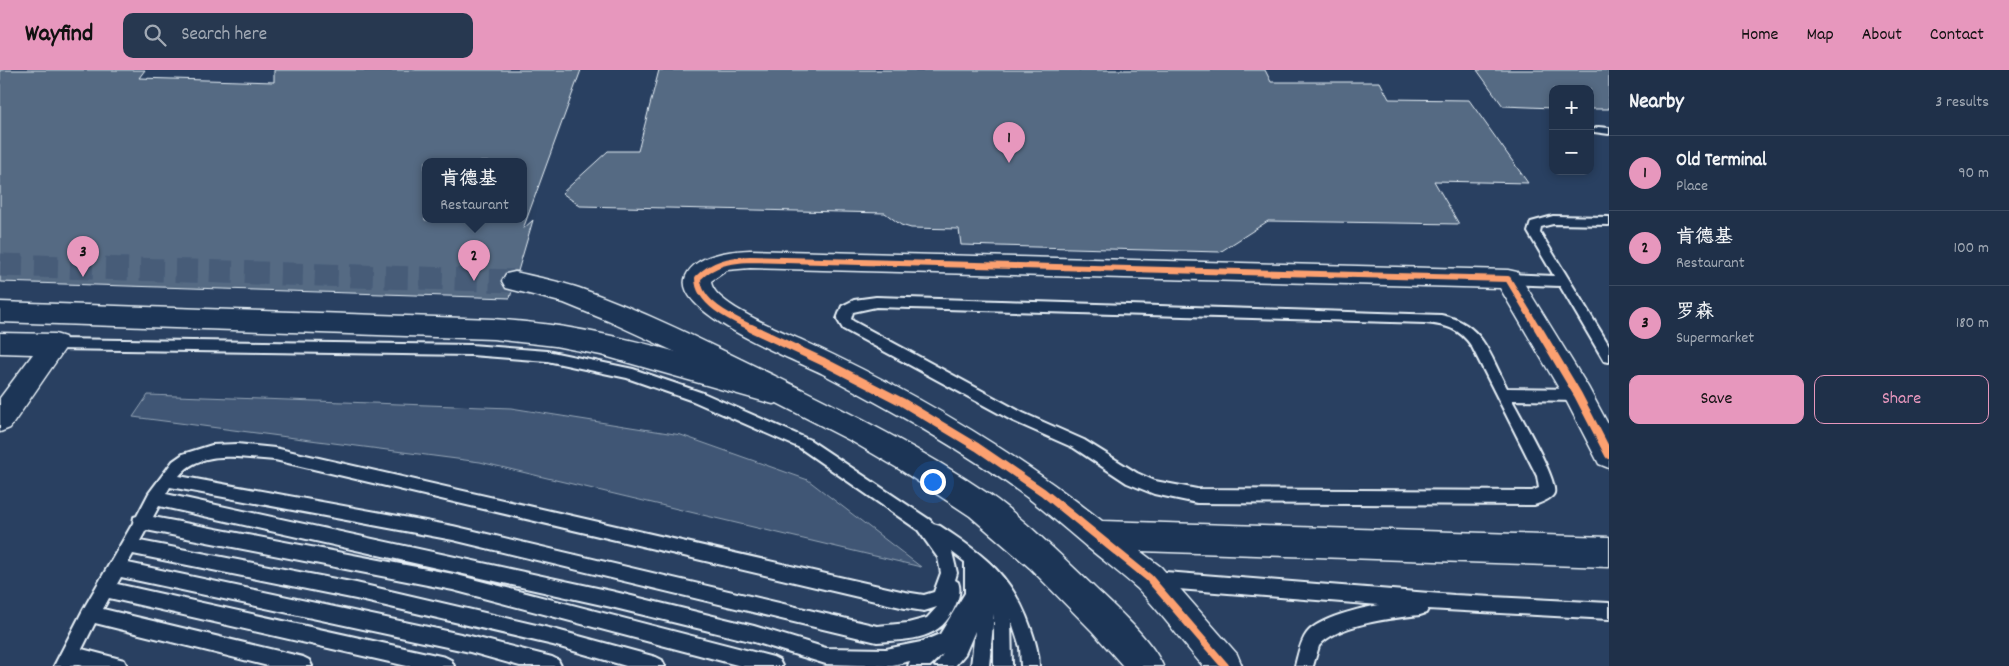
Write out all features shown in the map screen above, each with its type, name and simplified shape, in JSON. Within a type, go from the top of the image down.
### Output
[{"type":"street","points":[[1225,666],[1149,578],[1042,492],[977,447],[902,402],[824,362],[745,325],[712,305],[698,288],[698,278],[712,265],[723,261],[750,259],[1508,279],[1578,395],[1609,456]]},
{"type":"street","points":[[515,281],[570,296],[618,314],[705,354],[863,433],[910,460],[981,506],[1041,558],[1104,620],[1146,666]]},
{"type":"street","points":[[0,312],[473,328],[536,333],[575,338],[689,368],[799,401]]},
{"type":"street","points":[[0,343],[54,344]]},
{"type":"street","points":[[0,420],[54,344]]},
{"type":"street","points":[[1097,535],[1609,552]]},
{"type":"lane","points":[[1609,220],[1552,220],[1541,222],[1535,226],[1534,232],[1609,356]]},
{"type":"lane","points":[[1508,279],[1562,281]]},
{"type":"lane","points":[[876,302],[1444,319],[1458,323],[1472,335],[1502,394],[1547,485],[1547,491],[1534,498],[1197,496],[1154,487],[1132,478],[1079,444],[1018,417],[891,347],[855,330],[848,325],[844,315],[847,309],[854,305],[876,302]]},
{"type":"lane","points":[[54,344],[471,350],[547,356],[628,373],[698,397],[748,417],[805,444],[973,557],[1002,586],[1019,615],[1031,657],[1030,666]]},
{"type":"lane","points":[[1502,394],[1578,395]]},
{"type":"lane","points":[[118,666],[66,660],[154,498],[178,466],[198,455],[213,452],[242,450],[275,454],[886,597],[924,603],[940,598],[948,580],[949,566]]},
{"type":"lane","points":[[167,480],[453,533],[877,634],[908,631],[932,625],[945,610],[951,595],[952,582],[949,566],[946,556],[924,525]]},
{"type":"lane","points":[[154,498],[611,599],[754,634],[826,656],[886,658],[921,650],[946,640]]},
{"type":"lane","points":[[140,522],[452,582],[773,666]]},
{"type":"lane","points":[[127,546],[356,591],[553,638],[656,666]]},
{"type":"lane","points":[[944,666],[960,648],[970,623],[974,591],[973,557]]},
{"type":"lane","points":[[116,568],[470,644],[552,666]]},
{"type":"lane","points":[[980,666],[986,610],[987,570]]},
{"type":"lane","points":[[1149,578],[1454,604],[1609,611]]},
{"type":"lane","points":[[1002,586],[1002,666]]},
{"type":"lane","points":[[104,589],[445,666]]},
{"type":"lane","points":[[917,666],[946,640],[974,591]]},
{"type":"lane","points":[[1304,666],[1309,648],[1316,637],[1351,619],[1382,611],[1454,604]]},
{"type":"lane","points":[[90,614],[303,666]]},
{"type":"shaded area","points":[[148,395],[511,408],[681,435],[808,480],[921,567],[480,462],[133,417]]},
{"type":"building","points":[[0,70],[145,70],[139,78],[274,82],[274,70],[581,70],[527,218],[527,158],[422,158],[422,223],[525,223],[523,229],[533,220],[518,271],[506,272],[500,280],[504,289],[512,291],[510,298],[0,282]]},
{"type":"building","points":[[659,70],[1265,70],[1271,82],[1380,82],[1389,99],[1469,100],[1528,183],[1434,181],[1459,224],[1268,221],[1220,252],[961,245],[959,229],[911,228],[901,225],[885,213],[580,206],[562,193],[608,151],[638,151]]},
{"type":"building","points":[[1477,70],[1609,70],[1609,109],[1594,109],[1594,85],[1549,85],[1549,108],[1503,106]]},
{"type":"tunnel","points":[[0,265],[515,281]]},
{"type":"cycle path","points":[[1225,666],[1149,578],[1043,492],[977,447],[902,402],[824,362],[745,325],[712,305],[698,288],[698,278],[716,265],[735,260],[750,259],[1508,279],[1578,395],[1609,455]]},
{"type":"place","name":"Old Terminal","points":[[1009,163]]},
{"type":"place","name":"罗森","points":[[83,277]]},
{"type":"place","name":"肯德基","points":[[474,281]]}]
